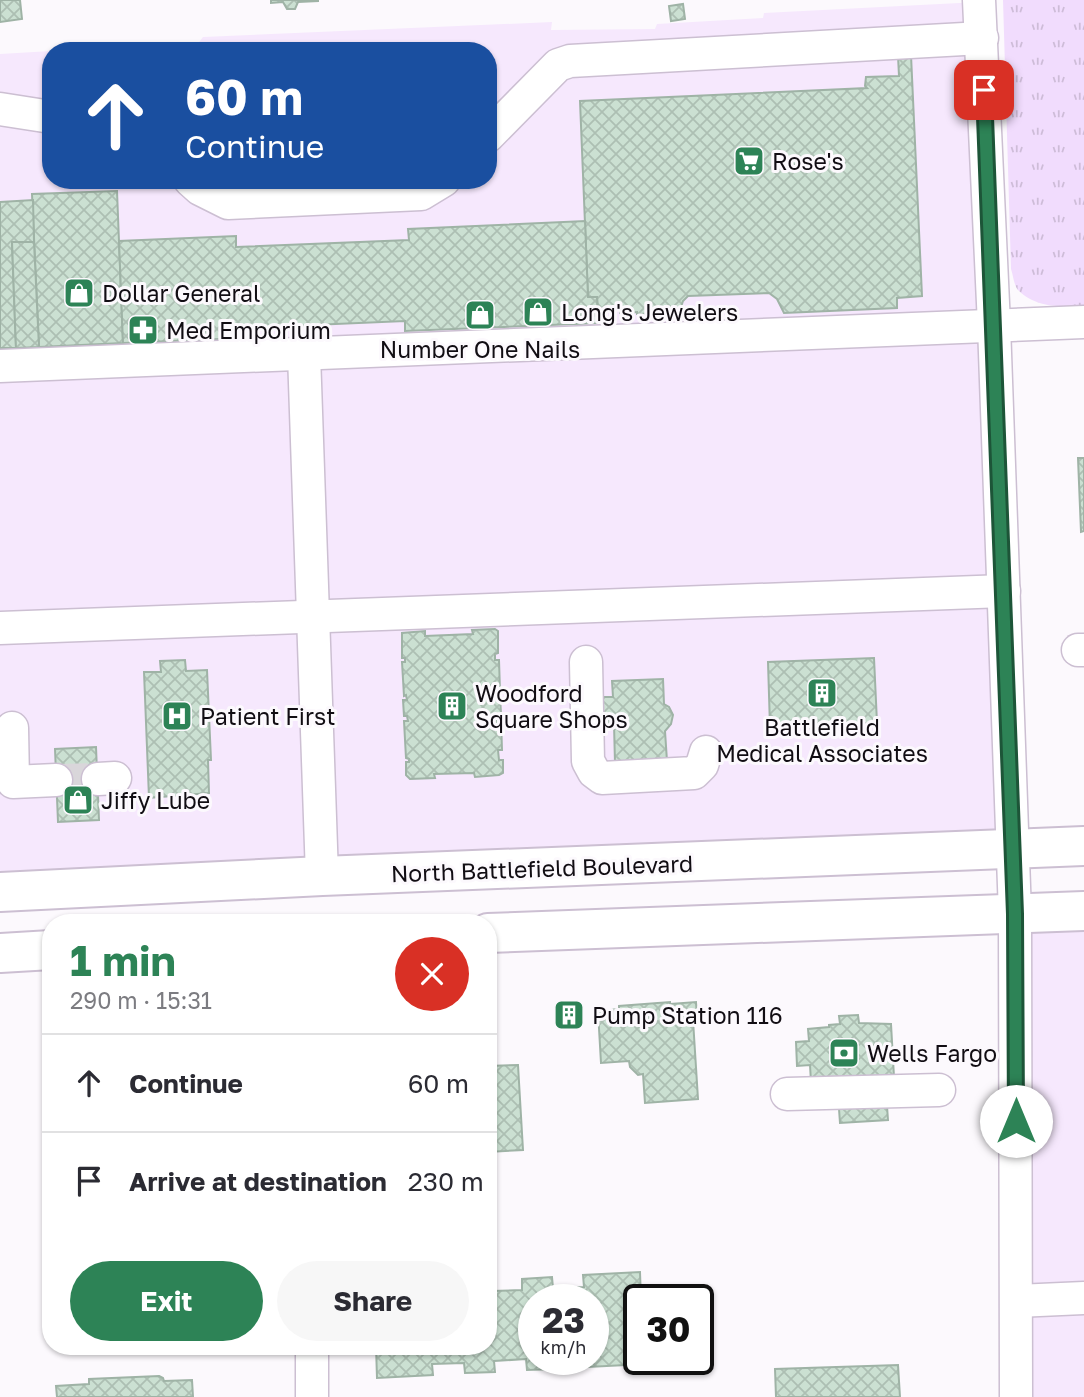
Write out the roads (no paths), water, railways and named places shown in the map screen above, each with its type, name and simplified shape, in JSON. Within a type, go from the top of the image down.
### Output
[{"type":"main road","name":"North Battlefield Boulevard","points":[[0,892],[322,876],[1084,846]]},
{"type":"main road","points":[[497,933],[1081,913]]},
{"type":"main road","points":[[0,953],[42,951]]},
{"type":"street","points":[[979,0],[994,325],[1015,914],[1016,1397]]},
{"type":"street","points":[[497,127],[558,65],[570,61],[982,38]]},
{"type":"street","points":[[0,109],[42,116]]},
{"type":"street","points":[[200,189],[228,203],[421,194],[429,189]]},
{"type":"street","points":[[0,366],[1084,322]]},
{"type":"street","points":[[303,354],[322,876]]},
{"type":"street","points":[[0,628],[1004,591]]},
{"type":"street","points":[[586,662],[588,761],[594,772],[602,778],[694,773],[702,765],[706,752]]},
{"type":"street","points":[[12,728],[13,782],[56,780]]},
{"type":"street","points":[[787,1094],[939,1090]]},
{"type":"street","points":[[1017,1301],[1084,1298]]},
{"type":"street","points":[[312,1355],[312,1397]]},
{"type":"tunnel","points":[[56,780],[98,779]]},
{"type":"place","name":"Rose's","points":[[749,161]]},
{"type":"place","name":"Dollar General","points":[[79,293]]},
{"type":"place","name":"Long's Jewelers","points":[[538,312]]},
{"type":"place","name":"Number One Nails","points":[[480,315]]},
{"type":"place","name":"Med Emporium","points":[[143,330]]},
{"type":"place","name":"Battlefield Medical Associates","points":[[822,693]]},
{"type":"place","name":"Woodford Square Shops","points":[[452,706]]},
{"type":"place","name":"Patient First","points":[[177,716]]},
{"type":"place","name":"Jiffy Lube","points":[[78,800]]},
{"type":"place","name":"Pump Station 116","points":[[569,1015]]},
{"type":"place","name":"Wells Fargo","points":[[844,1053]]}]
